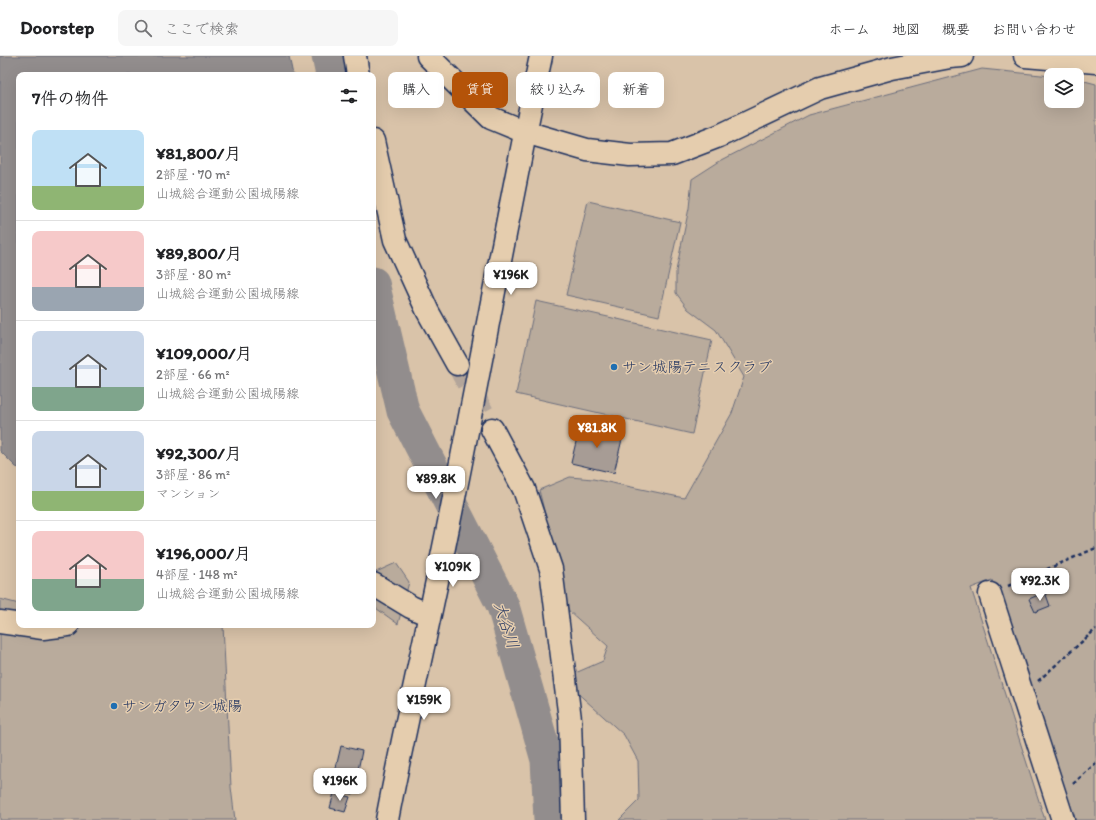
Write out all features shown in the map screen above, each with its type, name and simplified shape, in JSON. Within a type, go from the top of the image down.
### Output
[{"type":"street","points":[[355,56],[358,72]]},
{"type":"street","points":[[428,56],[491,118],[525,132],[588,150],[630,156],[672,154],[719,136],[820,88],[892,68],[962,56]]},
{"type":"street","points":[[387,820],[443,553],[541,56]]},
{"type":"street","points":[[1026,56],[1096,62]]},
{"type":"street","points":[[376,154],[396,240],[428,312],[456,364]]},
{"type":"street","points":[[492,429],[524,489],[551,569],[570,719],[573,820]]},
{"type":"street","points":[[376,586],[411,607],[429,615]]},
{"type":"street","points":[[990,594],[1063,820]]},
{"type":"street","points":[[0,622],[16,624]]},
{"type":"path","points":[[990,594],[1096,548]]},
{"type":"path","points":[[1023,695],[1096,629]]},
{"type":"path","points":[[1056,800],[1096,763]]},
{"type":"shaded area","points":[[0,56],[289,56],[292,72],[16,72],[16,467],[0,451]]},
{"type":"shaded area","points":[[982,69],[1044,75],[1044,108],[1084,108],[1084,81],[1096,84],[1096,820],[1071,820],[992,580],[971,588],[1045,820],[619,820],[639,800],[638,761],[624,735],[573,689],[573,674],[603,661],[608,646],[569,611],[539,490],[570,477],[593,479],[684,498],[732,413],[744,377],[716,330],[688,309],[676,293],[676,271],[689,208],[692,179],[720,161],[809,115]]},
{"type":"shaded area","name":"サン城陽テニスクラブ","points":[[588,201],[680,222],[659,316],[566,295]]},
{"type":"shaded area","name":"サン城陽テニスクラブ","points":[[536,301],[712,340],[692,434],[516,394]]},
{"type":"shaded area","points":[[396,563],[409,582],[398,624],[376,608],[376,572]]},
{"type":"shaded area","name":"サンガタウン城陽","points":[[0,599],[16,603],[16,628],[223,628],[231,787],[235,820],[0,820]]},
{"type":"building","points":[[580,425],[623,435],[614,473],[571,463]]},
{"type":"building","points":[[1045,592],[1050,606],[1035,612],[1029,599]]},
{"type":"building","points":[[341,746],[362,751],[353,794],[331,789]]},
{"type":"building","points":[[334,793],[350,797],[345,812],[330,808]]},
{"type":"waterway","name":"大谷川","points":[[328,56],[331,72]]},
{"type":"waterway","name":"大谷川","points":[[376,296],[403,411],[503,606],[547,760],[550,820]]},
{"type":"tunnel","points":[[457,364],[492,429]]},
{"type":"place","name":"サン城陽テニスクラブ","points":[[614,367]]},
{"type":"place","name":"サンガタウン城陽","points":[[114,706]]}]
